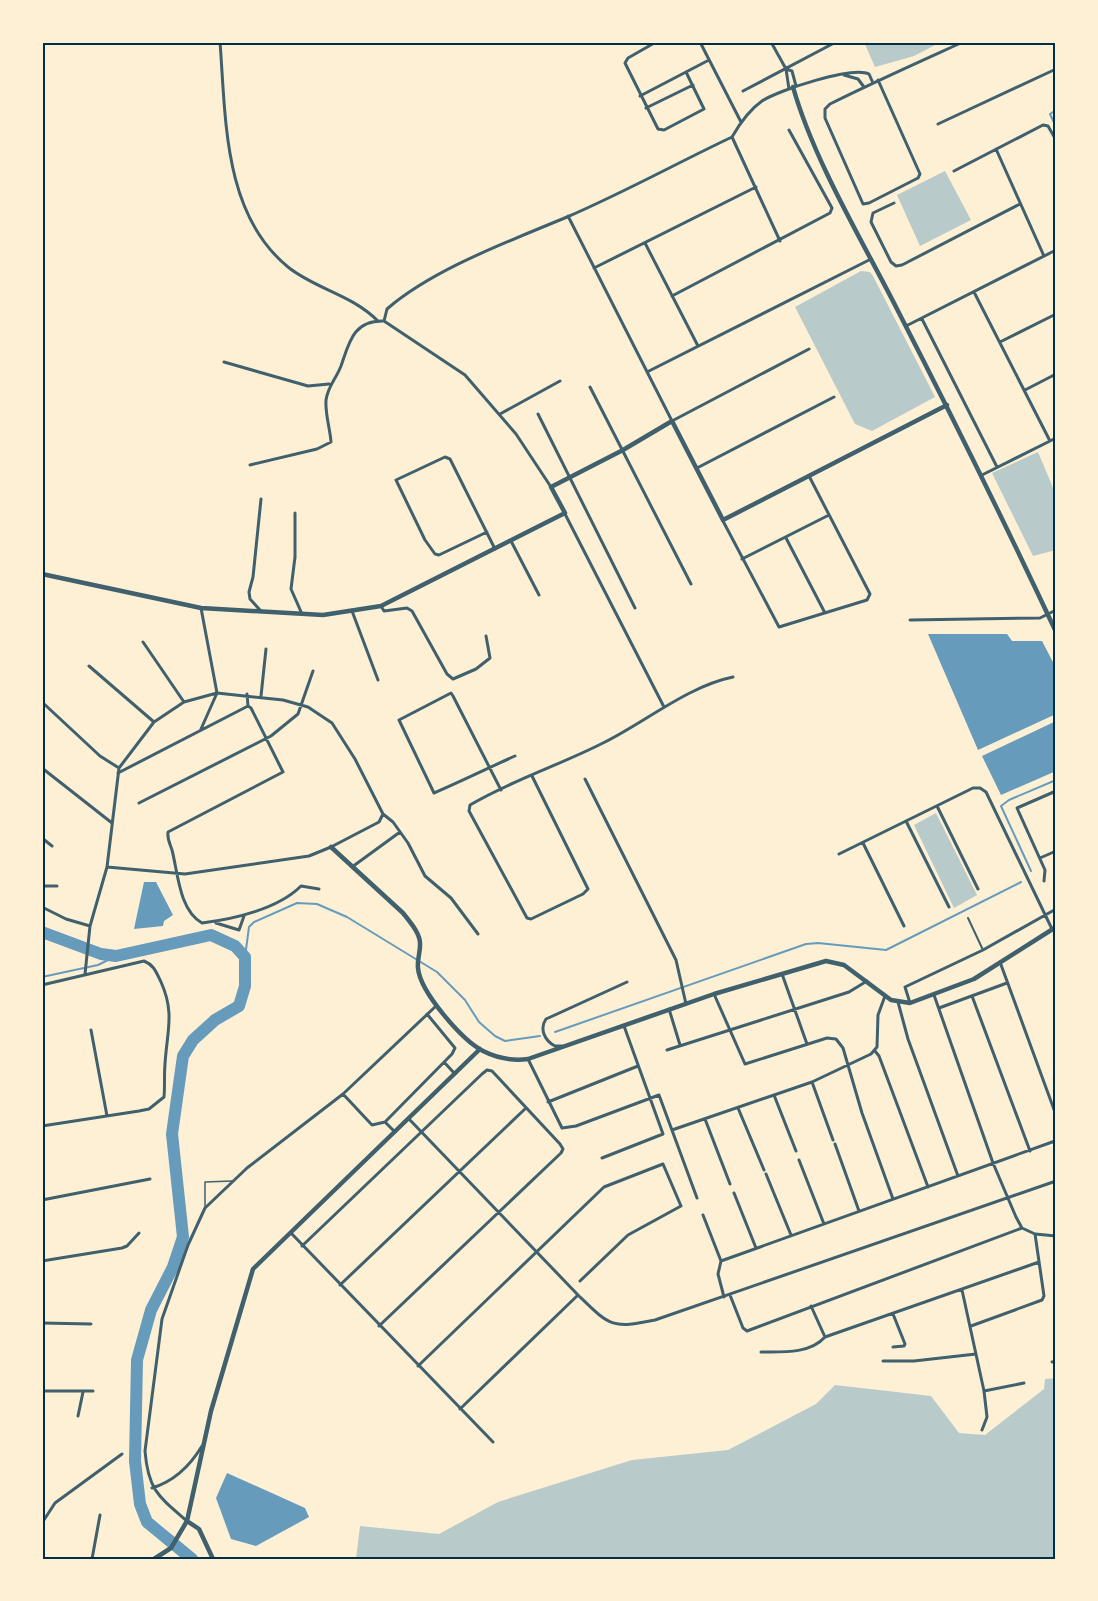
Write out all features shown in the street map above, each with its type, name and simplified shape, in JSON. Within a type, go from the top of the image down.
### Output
[{"type":"street","points":[[220,42],[225,123],[234,172],[253,227],[289,268],[359,304],[378,321]]},
{"type":"street","points":[[656,42],[628,58],[625,63],[658,129],[663,130],[700,111],[704,106],[686,72]]},
{"type":"street","points":[[700,42],[741,122]]},
{"type":"street","points":[[771,42],[786,69],[802,116],[982,475],[1056,632]]},
{"type":"street","points":[[743,91],[836,42]]},
{"type":"street","points":[[878,80],[920,174],[918,178],[863,204],[825,118],[825,109],[830,104],[878,80],[963,42]]},
{"type":"street","points":[[640,96],[709,60]]},
{"type":"street","points":[[786,69],[792,71],[793,88]]},
{"type":"street","points":[[938,123],[1056,69]]},
{"type":"street","points":[[384,321],[387,309],[421,285],[488,250],[568,216],[732,136],[741,122],[762,101],[793,88],[862,71],[869,74],[873,83]]},
{"type":"street","points":[[842,75],[858,79],[864,87]]},
{"type":"street","points":[[646,108],[693,85]]},
{"type":"street","points":[[954,171],[1042,125],[1048,126],[1056,140]]},
{"type":"street","points":[[672,296],[826,217],[832,208],[789,130]]},
{"type":"street","points":[[732,136],[780,241]]},
{"type":"street","points":[[996,149],[1044,256]]},
{"type":"street","points":[[594,268],[756,187]]},
{"type":"street","points":[[894,203],[873,213],[871,222],[891,262],[896,266],[1020,204]]},
{"type":"street","points":[[568,216],[742,559],[777,624],[782,627],[867,600],[870,594],[809,476]]},
{"type":"street","points":[[645,243],[698,346]]},
{"type":"street","points":[[906,326],[1056,250]]},
{"type":"street","points":[[647,372],[872,259]]},
{"type":"street","points":[[974,292],[1050,441]]},
{"type":"street","points":[[1000,342],[1056,314]]},
{"type":"street","points":[[922,319],[998,467]]},
{"type":"street","points":[[250,465],[317,448],[331,442],[326,400],[329,384],[340,369],[357,329],[370,321],[384,321],[465,375],[500,414],[551,487],[664,707]]},
{"type":"street","points":[[551,487],[809,349]]},
{"type":"street","points":[[224,362],[308,386],[329,384]]},
{"type":"street","points":[[1025,390],[1056,374]]},
{"type":"street","points":[[500,414],[560,381]]},
{"type":"street","points":[[590,387],[691,584]]},
{"type":"street","points":[[696,468],[834,397]]},
{"type":"street","points":[[723,520],[947,405]]},
{"type":"street","points":[[538,414],[635,608]]},
{"type":"street","points":[[982,475],[1056,438]]},
{"type":"street","points":[[487,532],[439,555],[431,551],[396,480],[445,457],[450,459],[487,532],[495,549]]},
{"type":"street","points":[[261,500],[253,577],[249,592],[254,606],[261,611]]},
{"type":"street","points":[[295,513],[291,589],[302,614]]},
{"type":"street","points":[[42,574],[201,608],[323,615],[381,606],[565,513]]},
{"type":"street","points":[[742,559],[829,515]]},
{"type":"street","points":[[785,537],[825,614]]},
{"type":"street","points":[[510,541],[539,595]]},
{"type":"street","points":[[381,606],[384,611],[407,608],[412,611],[447,674],[453,679],[476,669],[490,658],[486,636]]},
{"type":"street","points":[[201,608],[217,693],[201,730]]},
{"type":"street","points":[[351,610],[378,680]]},
{"type":"street","points":[[910,620],[1040,618],[1056,610]]},
{"type":"street","points":[[143,642],[184,702]]},
{"type":"street","points":[[261,696],[266,649]]},
{"type":"street","points":[[90,666],[154,723]]},
{"type":"street","points":[[139,803],[267,738],[298,714],[314,672]]},
{"type":"street","points":[[532,776],[588,889],[583,894],[536,918],[527,918],[469,810],[470,805],[501,790],[604,743],[664,707],[733,677]]},
{"type":"street","points":[[85,972],[90,926],[107,867],[119,768],[154,723],[184,702],[217,693],[247,694],[302,705],[323,715],[332,723],[355,759],[383,814],[401,832],[425,876],[451,898],[478,934]]},
{"type":"street","points":[[501,790],[489,768],[451,693],[401,718],[399,723],[434,793],[489,768],[515,756]]},
{"type":"street","points":[[247,694],[248,706],[283,772],[171,830],[167,836],[175,873],[186,903],[197,920],[202,923],[213,922],[244,916],[286,898],[302,886],[319,890]]},
{"type":"street","points":[[42,702],[100,756],[119,768]]},
{"type":"street","points":[[118,773],[248,706]]},
{"type":"street","points":[[42,768],[112,823]]},
{"type":"street","points":[[585,779],[676,960],[686,1004]]},
{"type":"street","points":[[331,848],[403,913],[420,939],[419,972],[437,1006],[462,1034],[480,1049],[505,1058],[528,1059],[714,994],[826,961],[844,965],[885,996],[898,1002],[910,1003],[974,979],[1054,928],[986,792],[980,788],[972,788],[839,854]]},
{"type":"street","points":[[1044,881],[1045,870],[1017,811],[1020,807],[1056,791]]},
{"type":"street","points":[[937,806],[978,889]]},
{"type":"street","points":[[107,867],[175,873],[309,856],[331,848],[380,822],[383,814]]},
{"type":"street","points":[[906,821],[949,907]]},
{"type":"street","points":[[351,868],[401,832]]},
{"type":"street","points":[[42,838],[52,846]]},
{"type":"street","points":[[863,843],[904,926]]},
{"type":"street","points":[[1040,858],[1056,851]]},
{"type":"street","points":[[42,886],[57,886]]},
{"type":"street","points":[[42,907],[66,919],[90,926]]},
{"type":"street","points":[[910,1003],[905,987],[983,950],[1056,909]]},
{"type":"street","points":[[213,922],[239,930],[244,916]]},
{"type":"street","points":[[968,918],[983,950]]},
{"type":"street","points":[[42,986],[85,972],[144,961],[151,963],[156,971],[169,1001],[170,1021],[164,1097],[149,1109],[42,1126]]},
{"type":"street","points":[[1000,962],[1056,1114]]},
{"type":"street","points":[[782,973],[807,1044]]},
{"type":"street","points":[[667,1050],[849,992],[867,981]]},
{"type":"street","points":[[564,1046],[555,1046],[546,1037],[543,1030],[546,1019],[627,982]]},
{"type":"street","points":[[939,1008],[1007,983]]},
{"type":"street","points":[[714,994],[745,1064],[827,1038],[836,1039],[843,1048],[893,1199]]},
{"type":"street","points":[[934,995],[993,1163],[1022,1228],[1035,1234],[1056,1236]]},
{"type":"street","points":[[885,996],[878,1015],[875,1051],[879,1056],[928,1187]]},
{"type":"street","points":[[972,996],[1030,1150]]},
{"type":"street","points":[[898,1002],[908,1039],[958,1176]]},
{"type":"street","points":[[213,1559],[199,1529],[152,1488],[146,1472],[145,1451],[162,1319],[184,1255],[205,1208],[231,1182],[343,1094],[437,1006]]},
{"type":"street","points":[[669,1009],[680,1045]]},
{"type":"street","points":[[343,1094],[372,1125],[385,1122],[455,1048],[427,1014]]},
{"type":"street","points":[[602,1158],[662,1137],[623,1024]]},
{"type":"street","points":[[91,1030],[107,1116]]},
{"type":"street","points":[[154,1559],[171,1548],[188,1521],[204,1444],[253,1269],[480,1049]]},
{"type":"street","points":[[672,1130],[812,1082],[875,1051]]},
{"type":"street","points":[[528,1059],[557,1122],[562,1128],[568,1129],[659,1095],[697,1198]]},
{"type":"street","points":[[444,1062],[455,1074]]},
{"type":"street","points":[[548,1102],[638,1066]]},
{"type":"street","points":[[302,1246],[420,1131],[487,1070],[526,1108],[563,1149],[379,1326]]},
{"type":"street","points":[[812,1082],[859,1211]]},
{"type":"street","points":[[774,1095],[796,1151]]},
{"type":"street","points":[[738,1107],[764,1170]]},
{"type":"street","points":[[340,1285],[526,1108]]},
{"type":"street","points":[[409,1119],[578,1295],[606,1321],[616,1325],[655,1320],[1056,1181]]},
{"type":"street","points":[[705,1119],[730,1184]]},
{"type":"street","points":[[42,1121],[42,1141]]},
{"type":"street","points":[[385,1122],[395,1132]]},
{"type":"street","points":[[722,1261],[1055,1142]]},
{"type":"street","points":[[799,1160],[824,1224]]},
{"type":"street","points":[[418,1366],[604,1187],[661,1164],[681,1203],[678,1209],[628,1235],[579,1281]]},
{"type":"street","points":[[766,1174],[791,1235]]},
{"type":"street","points":[[42,1200],[150,1179]]},
{"type":"street","points":[[734,1193],[756,1248]]},
{"type":"street","points":[[703,1215],[722,1261],[718,1274],[724,1297]]},
{"type":"street","points":[[730,1295],[743,1328],[747,1331],[1022,1228]]},
{"type":"street","points":[[42,1261],[122,1248],[127,1246],[139,1233]]},
{"type":"street","points":[[291,1233],[493,1442]]},
{"type":"street","points":[[971,1326],[1042,1300],[1045,1291],[1035,1234]]},
{"type":"street","points":[[761,1352],[801,1350],[818,1345],[825,1337],[1039,1262]]},
{"type":"street","points":[[962,1290],[984,1391],[987,1417],[982,1430]]},
{"type":"street","points":[[460,1409],[578,1295]]},
{"type":"street","points":[[811,1306],[825,1337]]},
{"type":"street","points":[[893,1314],[904,1344],[904,1347],[893,1347]]},
{"type":"street","points":[[42,1323],[91,1324]]},
{"type":"street","points":[[883,1361],[914,1361],[976,1354]]},
{"type":"street","points":[[984,1391],[1024,1383]]},
{"type":"street","points":[[42,1391],[93,1391]]},
{"type":"street","points":[[78,1416],[83,1392]]},
{"type":"street","points":[[152,1488],[165,1484],[187,1467],[204,1444]]},
{"type":"street","points":[[42,1523],[55,1503],[122,1454]]},
{"type":"street","points":[[92,1559],[100,1515]]},
{"type":"lane","points":[[205,1208],[205,1182],[231,1182]]},
{"type":"shaded area","points":[[864,42],[941,42],[914,56],[875,67]]},
{"type":"shaded area","points":[[945,171],[971,220],[920,246],[897,195]]},
{"type":"shaded area","points":[[861,271],[870,272],[873,276],[935,397],[872,431],[855,424],[795,307]]},
{"type":"shaded area","points":[[1038,452],[1056,495],[1056,550],[1033,556],[992,473]]},
{"type":"shaded area","points":[[936,813],[977,895],[954,908],[914,825]]},
{"type":"shaded area","points":[[1056,1378],[1056,1559],[356,1559],[360,1526],[439,1534],[498,1502],[632,1460],[728,1450],[816,1404],[835,1385],[931,1396],[959,1433],[985,1435],[1044,1389],[1045,1379]]},
{"type":"water","points":[[928,634],[1007,634],[1012,641],[1042,641],[1056,668],[1056,714],[978,750]]},
{"type":"water","points":[[1056,721],[1056,771],[1001,795],[982,756]]},
{"type":"water","points":[[144,882],[156,882],[173,915],[164,921],[163,926],[134,929]]},
{"type":"water","points":[[227,1473],[305,1508],[309,1517],[256,1546],[231,1539],[216,1498]]},
{"type":"waterway","points":[[1056,110],[1050,114],[1056,127]]},
{"type":"waterway","points":[[1031,871],[1001,806],[1009,800],[1056,780]]},
{"type":"waterway","points":[[555,1032],[806,944],[818,943],[886,950],[1021,882]]},
{"type":"waterway","points":[[245,957],[249,927],[254,922],[297,903],[317,904],[347,917],[437,972],[465,1000],[479,1022],[495,1036],[505,1041],[540,1036]]},
{"type":"waterway","points":[[42,932],[101,954],[116,956],[211,935],[235,946],[245,957],[245,986],[239,1006],[215,1020],[193,1040],[183,1056],[172,1134],[183,1237],[173,1267],[151,1310],[137,1360],[135,1461],[140,1504],[147,1522],[192,1559]]},
{"type":"waterway","points":[[42,977],[98,965],[116,956]]}]
